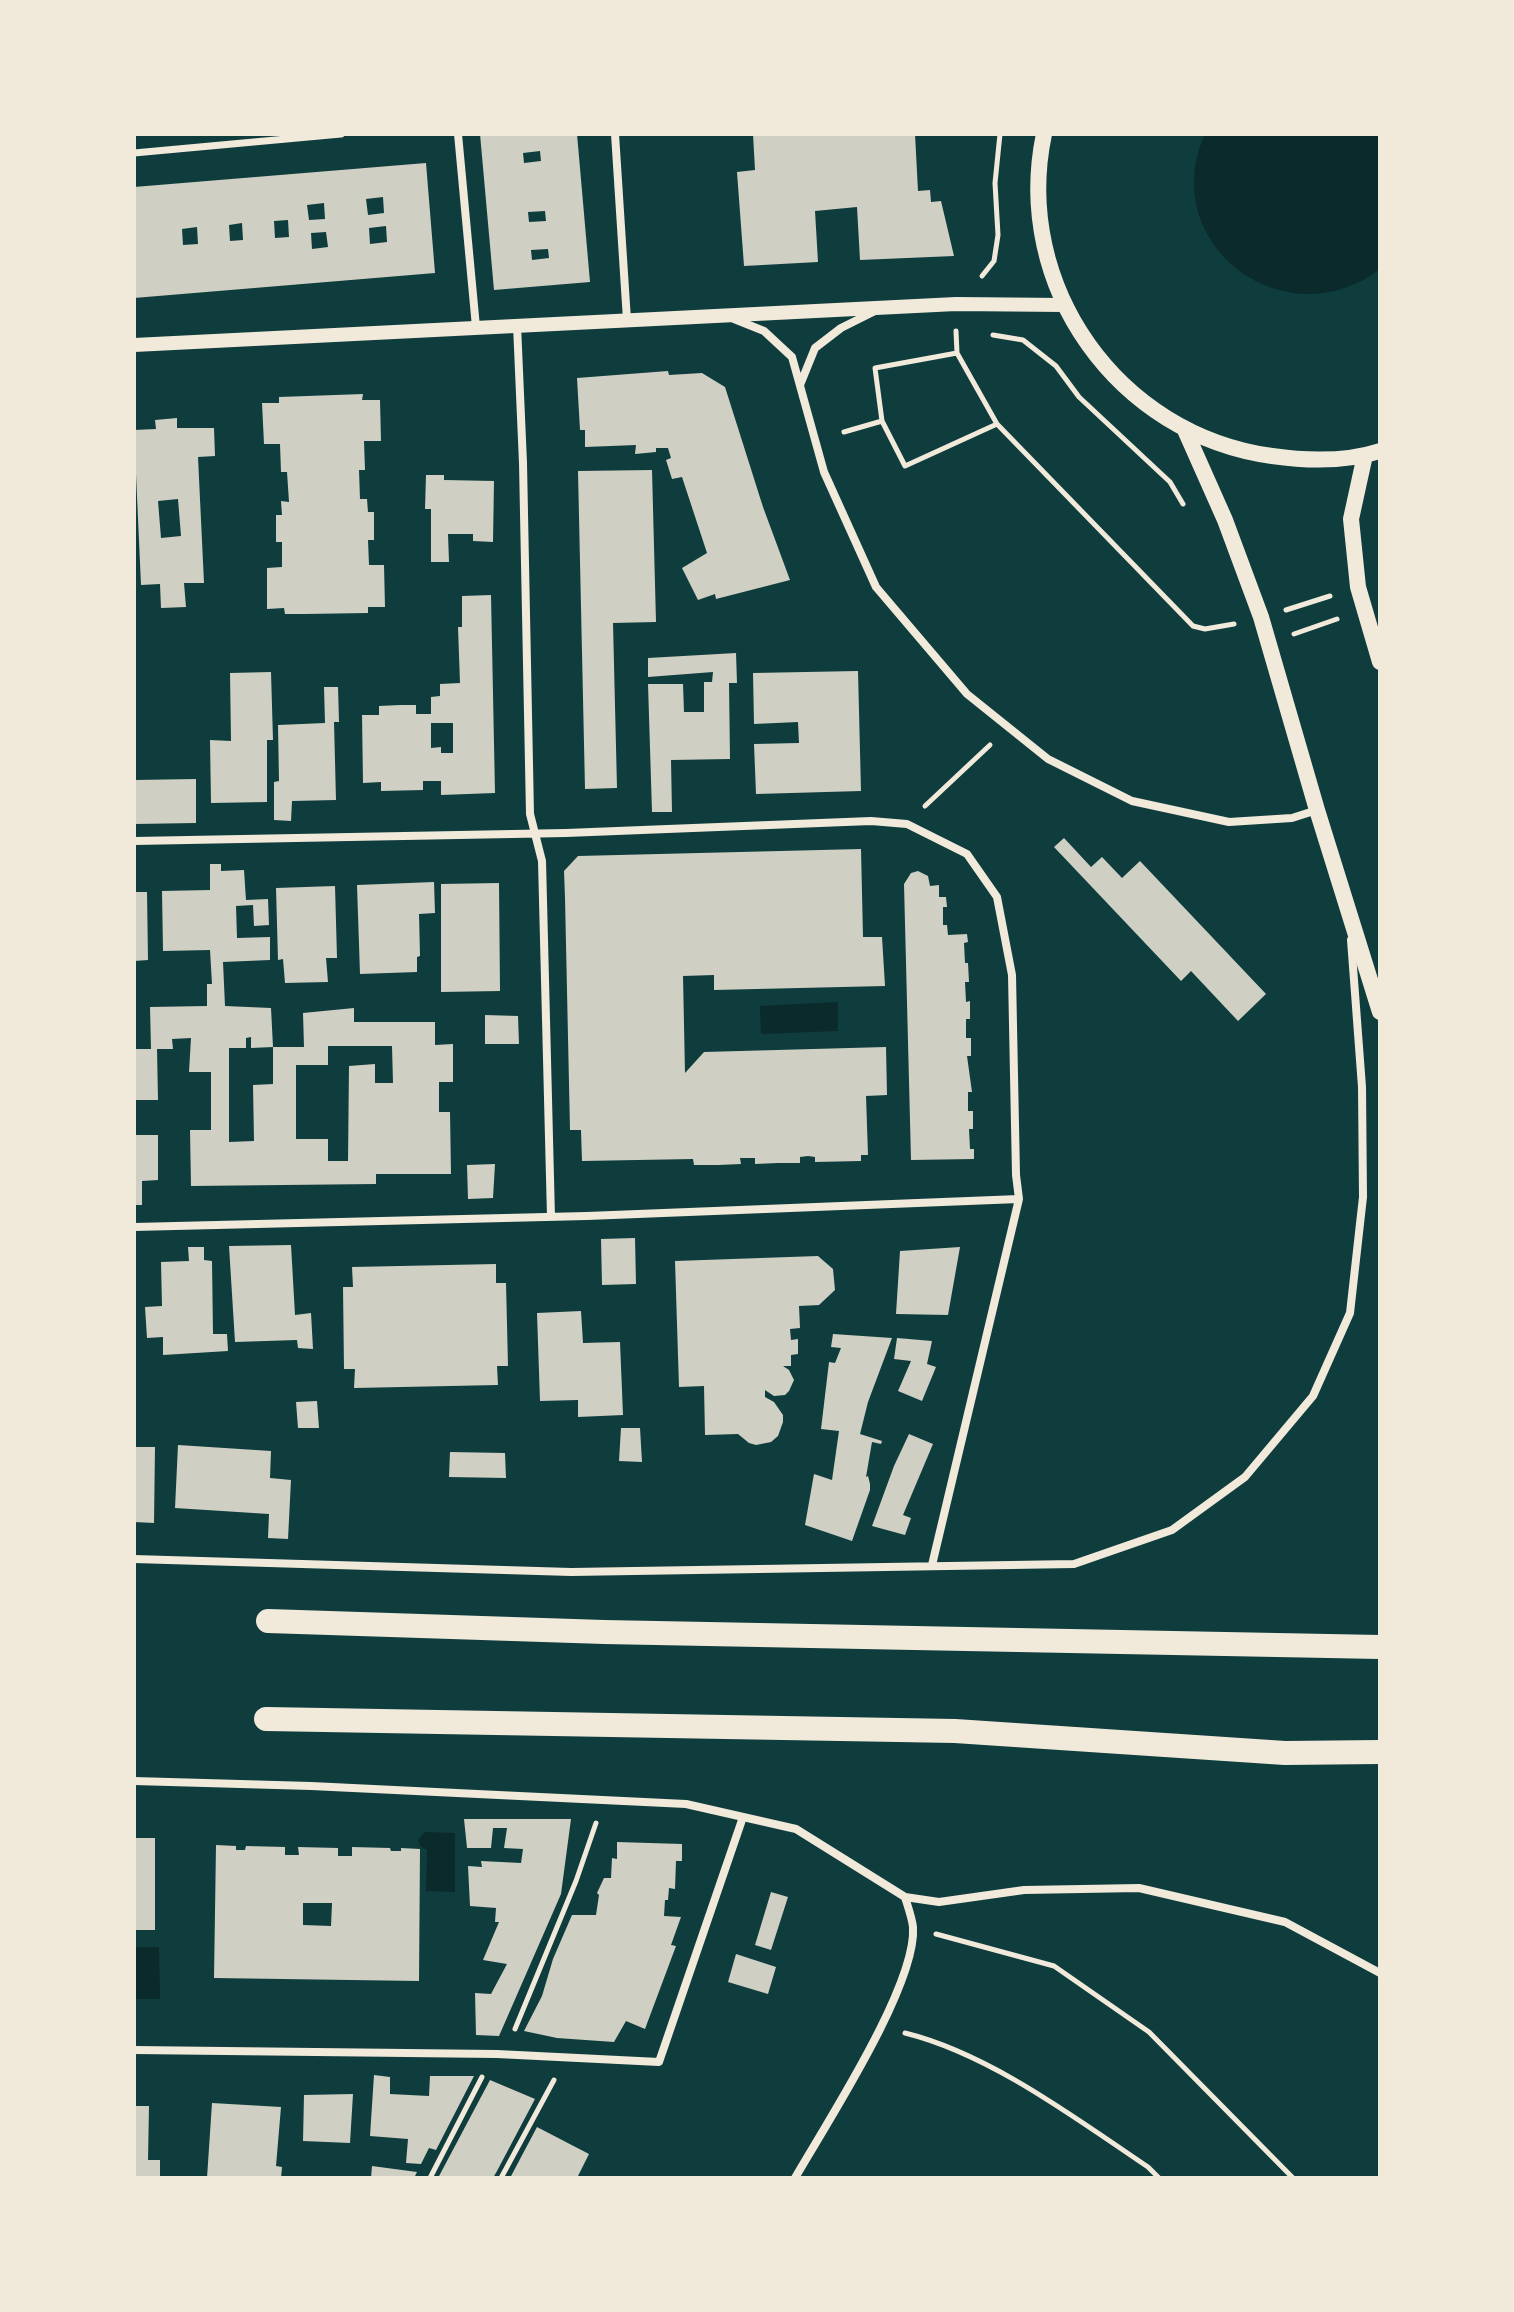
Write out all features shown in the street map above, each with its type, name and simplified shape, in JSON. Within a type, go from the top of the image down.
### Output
[{"type":"highway","points":[[268,1621],[620,1633],[1380,1647]]},
{"type":"highway","points":[[266,1719],[955,1731],[1285,1753],[1380,1752]]},
{"type":"main road","points":[[1044,134],[1037,163],[1041,236],[1064,305],[1095,356],[1136,398],[1185,430],[1243,452],[1304,461],[1373,453],[1351,519],[1358,587],[1380,662]]},
{"type":"main road","points":[[1185,430],[1225,520],[1261,617],[1380,1012]]},
{"type":"street","points":[[134,153],[341,134]]},
{"type":"street","points":[[458,134],[476,327]]},
{"type":"street","points":[[615,134],[627,320]]},
{"type":"street","points":[[134,345],[956,304],[1064,305]]},
{"type":"street","points":[[800,385],[815,348],[841,328],[880,308]]},
{"type":"street","points":[[729,317],[764,331],[792,357],[824,472],[876,587],[967,694],[1048,759],[1132,801],[1229,822],[1292,818],[1317,810]]},
{"type":"street","points":[[517,325],[530,814],[542,861],[551,1217]]},
{"type":"street","points":[[134,841],[534,833],[871,821],[907,824],[967,854],[997,897],[1012,975],[1019,1199],[932,1565]]},
{"type":"street","points":[[134,1559],[571,1572],[1074,1564],[1172,1530],[1245,1477],[1313,1396],[1350,1313],[1363,1197],[1362,1087],[1350,919]]},
{"type":"street","points":[[134,1227],[551,1217],[1019,1199]]},
{"type":"street","points":[[134,1781],[686,1804],[796,1829],[905,1897],[939,1902],[1024,1890],[1139,1888],[1285,1922],[1380,1973]]},
{"type":"street","points":[[134,2050],[497,2054],[659,2062],[743,1817]]},
{"type":"street","points":[[795,2178],[880,2027],[906,1968],[913,1929],[905,1897]]},
{"type":"path","points":[[956,330],[957,353],[997,424],[1193,626],[1205,629],[1261,617],[1358,587]]},
{"type":"path","points":[[957,353],[875,368],[882,421],[905,466],[997,424]]},
{"type":"path","points":[[844,432],[882,421]]},
{"type":"path","points":[[1269,643],[1364,610]]},
{"type":"path","points":[[937,794],[979,756]]},
{"type":"path","points":[[430,2178],[483,2076],[514,2032],[606,1800]]},
{"type":"path","points":[[913,1929],[1054,1966],[1149,2032],[1290,2177]]},
{"type":"path","points":[[880,2027],[939,2042],[1030,2090],[1148,2167],[1159,2178]]},
{"type":"path","points":[[501,2178],[566,2057]]},
{"type":"water","points":[[1205,134],[1380,134],[1380,269],[1343,289],[1306,294],[1270,287],[1238,270],[1213,244],[1198,211],[1194,174]]},
{"type":"water","points":[[838,1002],[838,1031],[761,1034],[760,1006]]},
{"type":"water","points":[[425,1832],[455,1833],[455,1892],[426,1891],[427,1850],[420,1846],[418,1840]]},
{"type":"water","points":[[134,1947],[159,1947],[160,1999],[134,1999]]},
{"type":"building","points":[[480,134],[577,134],[590,282],[494,290]],"holes":[[[540,151],[541,161],[524,163],[523,153]],[[545,211],[546,221],[529,222],[528,212]],[[548,249],[549,258],[532,260],[531,250]]]},
{"type":"building","points":[[753,134],[915,134],[918,191],[930,190],[931,202],[941,201],[954,256],[860,260],[857,207],[815,211],[818,262],[744,266],[737,172],[755,170]]},
{"type":"building","points":[[426,163],[435,273],[134,298],[134,187]],"holes":[[[383,197],[384,213],[368,215],[366,199]],[[324,203],[325,219],[309,220],[307,205]],[[288,220],[289,237],[275,238],[274,221]],[[242,223],[243,240],[230,241],[229,225]],[[386,226],[387,242],[370,244],[369,228]],[[197,227],[198,244],[183,245],[182,229]],[[326,232],[328,247],[312,249],[311,233]]]},
{"type":"building","points":[[668,371],[669,375],[702,373],[725,387],[790,580],[716,599],[715,594],[698,600],[682,568],[707,553],[682,477],[672,479],[666,460],[671,458],[668,448],[635,454],[636,445],[585,447],[585,430],[580,430],[577,378]]},
{"type":"building","points":[[363,394],[362,400],[380,400],[381,441],[364,441],[365,470],[359,470],[360,499],[367,499],[368,512],[374,512],[374,540],[368,540],[369,565],[384,565],[385,607],[368,607],[368,613],[285,614],[284,608],[267,609],[267,568],[282,567],[282,542],[276,542],[276,515],[282,515],[281,501],[289,502],[287,472],[281,472],[280,444],[264,444],[262,403],[279,403],[279,397]]},
{"type":"building","points":[[177,418],[177,428],[214,428],[215,456],[198,457],[204,583],[184,583],[186,607],[161,608],[160,584],[141,585],[134,430],[156,429],[155,420]],"holes":[[[178,499],[181,536],[161,538],[158,501]]]},
{"type":"building","points":[[652,470],[656,622],[613,623],[617,788],[585,789],[578,471]]},
{"type":"building","points":[[426,475],[444,475],[444,480],[494,481],[493,542],[473,541],[473,534],[448,534],[449,562],[431,562],[431,509],[425,509]]},
{"type":"building","points":[[491,595],[495,793],[441,795],[441,781],[423,781],[423,790],[381,791],[381,782],[363,783],[362,715],[379,715],[379,706],[400,705],[416,705],[416,714],[431,714],[431,697],[440,696],[440,684],[460,683],[458,627],[462,627],[462,596]],"holes":[[[431,723],[453,723],[453,753],[441,753],[441,747],[431,748]]]},
{"type":"building","points":[[736,653],[737,683],[729,683],[730,759],[671,760],[672,812],[652,812],[648,684],[683,684],[684,712],[704,712],[704,682],[712,682],[713,672],[648,677],[648,658]]},
{"type":"building","points":[[858,671],[861,791],[756,794],[754,744],[799,743],[798,722],[754,724],[753,673]]},
{"type":"building","points":[[271,672],[273,740],[267,740],[267,802],[211,803],[210,740],[231,741],[230,673]]},
{"type":"building","points":[[324,687],[338,687],[339,722],[334,722],[336,800],[292,801],[291,821],[274,820],[274,782],[279,781],[278,725],[325,723]]},
{"type":"building","points":[[196,779],[196,823],[134,824],[134,780]]},
{"type":"building","points":[[1064,838],[1091,867],[1102,857],[1122,878],[1140,861],[1266,994],[1238,1021],[1191,971],[1181,981],[1054,847]]},
{"type":"building","points":[[861,849],[863,937],[882,937],[885,986],[714,990],[714,975],[683,976],[685,1073],[704,1052],[886,1047],[887,1095],[866,1096],[868,1155],[861,1155],[861,1161],[815,1162],[815,1157],[808,1156],[800,1157],[800,1163],[755,1164],[755,1158],[740,1158],[741,1164],[718,1165],[694,1165],[693,1159],[582,1161],[581,1130],[570,1130],[564,871],[578,856]]},
{"type":"building","points":[[210,864],[221,864],[221,871],[244,870],[246,900],[268,899],[269,925],[254,926],[253,905],[236,906],[237,938],[270,937],[270,960],[223,962],[225,1006],[271,1008],[273,1047],[304,1047],[303,1013],[354,1008],[354,1022],[435,1022],[435,1045],[453,1044],[453,1082],[439,1082],[439,1112],[450,1112],[451,1174],[376,1174],[376,1184],[191,1186],[190,1130],[211,1130],[211,1072],[189,1072],[191,1038],[172,1039],[173,1049],[157,1049],[158,1100],[134,1100],[134,1049],[151,1049],[150,1007],[207,1006],[207,984],[212,984],[210,950],[163,951],[162,891],[210,890]],"holes":[[[251,1037],[251,1048],[273,1047],[273,1084],[253,1085],[254,1141],[229,1142],[229,1048],[246,1048],[246,1038]],[[328,1046],[392,1046],[393,1083],[375,1083],[375,1064],[349,1066],[348,1161],[328,1161],[328,1139],[296,1139],[296,1065],[328,1065]]]},
{"type":"building","points":[[918,871],[928,876],[930,886],[939,885],[939,897],[946,897],[943,925],[947,925],[948,935],[967,934],[968,942],[964,943],[969,982],[965,982],[966,1002],[970,1001],[970,1019],[966,1019],[966,1038],[971,1038],[971,1056],[967,1056],[972,1092],[968,1092],[968,1111],[973,1111],[973,1129],[969,1129],[974,1159],[911,1160],[904,884],[911,873]]},
{"type":"building","points":[[434,882],[435,913],[419,914],[420,956],[417,957],[417,972],[360,974],[357,885]]},
{"type":"building","points":[[499,883],[500,991],[441,992],[441,884]]},
{"type":"building","points":[[335,886],[337,958],[326,958],[328,982],[285,983],[283,959],[278,960],[276,888]]},
{"type":"building","points":[[134,892],[147,892],[148,960],[134,961]]},
{"type":"building","points":[[485,1015],[518,1016],[519,1044],[485,1044]]},
{"type":"building","points":[[134,1135],[158,1135],[158,1180],[142,1181],[142,1205],[134,1205]]},
{"type":"building","points":[[495,1164],[493,1198],[468,1199],[467,1165]]},
{"type":"building","points":[[635,1238],[636,1284],[602,1285],[601,1239]]},
{"type":"building","points":[[291,1245],[295,1315],[311,1313],[313,1349],[298,1348],[297,1340],[235,1342],[229,1246]]},
{"type":"building","points":[[188,1247],[204,1247],[204,1260],[212,1261],[213,1334],[227,1334],[228,1351],[163,1355],[163,1337],[147,1338],[145,1307],[162,1306],[161,1262],[189,1261]]},
{"type":"building","points":[[960,1247],[948,1315],[896,1314],[900,1251]]},
{"type":"building","points":[[818,1256],[833,1269],[835,1290],[819,1305],[799,1306],[800,1328],[790,1329],[791,1340],[798,1339],[798,1354],[791,1355],[791,1366],[783,1366],[794,1380],[785,1395],[774,1396],[765,1390],[765,1397],[774,1402],[783,1415],[778,1436],[771,1442],[756,1445],[738,1434],[705,1435],[704,1386],[679,1387],[675,1261]]},
{"type":"building","points":[[496,1264],[496,1283],[506,1283],[508,1366],[497,1366],[498,1385],[354,1388],[355,1369],[344,1369],[343,1287],[353,1287],[352,1267]]},
{"type":"building","points":[[581,1311],[583,1343],[620,1342],[623,1415],[578,1417],[578,1400],[540,1401],[537,1313]]},
{"type":"building","points":[[833,1334],[892,1338],[868,1402],[860,1434],[882,1441],[881,1444],[872,1442],[866,1477],[870,1490],[852,1541],[805,1525],[814,1474],[832,1480],[839,1431],[821,1429],[829,1362],[835,1363],[841,1348],[831,1347]]},
{"type":"building","points":[[897,1338],[932,1341],[927,1364],[936,1367],[922,1401],[898,1391],[911,1361],[894,1359]]},
{"type":"building","points":[[317,1401],[319,1428],[298,1428],[296,1402]]},
{"type":"building","points":[[621,1428],[640,1428],[642,1462],[619,1461]]},
{"type":"building","points":[[909,1434],[933,1444],[903,1515],[911,1518],[905,1535],[872,1526]]},
{"type":"building","points":[[178,1445],[271,1451],[270,1478],[291,1480],[288,1539],[268,1538],[269,1514],[175,1508]]},
{"type":"building","points":[[134,1447],[155,1447],[154,1523],[134,1522]]},
{"type":"building","points":[[450,1452],[505,1453],[506,1478],[449,1477]]},
{"type":"building","points":[[464,1819],[571,1819],[561,1894],[499,2036],[476,2035],[475,1993],[491,1994],[507,1964],[483,1960],[499,1922],[495,1922],[496,1908],[470,1906],[468,1866],[482,1867],[481,1861],[521,1863],[523,1849],[504,1848],[507,1828],[493,1828],[491,1848],[467,1848]]},
{"type":"building","points":[[134,1838],[155,1838],[155,1930],[134,1930]]},
{"type":"building","points":[[617,1842],[682,1844],[682,1861],[676,1861],[675,1889],[669,1888],[664,1916],[681,1917],[671,1945],[676,1946],[645,2029],[626,2021],[614,2042],[557,2038],[524,2031],[542,1996],[553,1959],[572,1915],[596,1915],[597,1893],[604,1878],[611,1878],[612,1858],[617,1859]]},
{"type":"building","points":[[216,1845],[236,1846],[236,1850],[245,1850],[246,1846],[285,1847],[285,1855],[299,1855],[298,1847],[338,1848],[338,1856],[352,1856],[352,1847],[390,1848],[391,1851],[420,1849],[419,1981],[214,1978]],"holes":[[[303,1903],[332,1903],[331,1926],[303,1925]]]},
{"type":"building","points":[[771,1892],[788,1897],[771,1950],[755,1945]]},
{"type":"building","points":[[736,1954],[776,1967],[768,1994],[728,1982]]},
{"type":"building","points":[[374,2075],[390,2077],[390,2094],[429,2096],[430,2076],[474,2076],[436,2150],[429,2148],[421,2164],[406,2163],[408,2139],[370,2136]]},
{"type":"building","points":[[490,2080],[535,2099],[493,2178],[438,2178]]},
{"type":"building","points":[[353,2094],[350,2143],[303,2141],[304,2095]]},
{"type":"building","points":[[212,2103],[281,2107],[276,2166],[282,2167],[281,2178],[207,2178]]},
{"type":"building","points":[[134,2106],[149,2106],[148,2160],[160,2160],[160,2178],[134,2178]]},
{"type":"building","points":[[537,2127],[589,2154],[577,2178],[510,2178]]},
{"type":"building","points":[[372,2166],[417,2172],[414,2178],[371,2178]]}]
